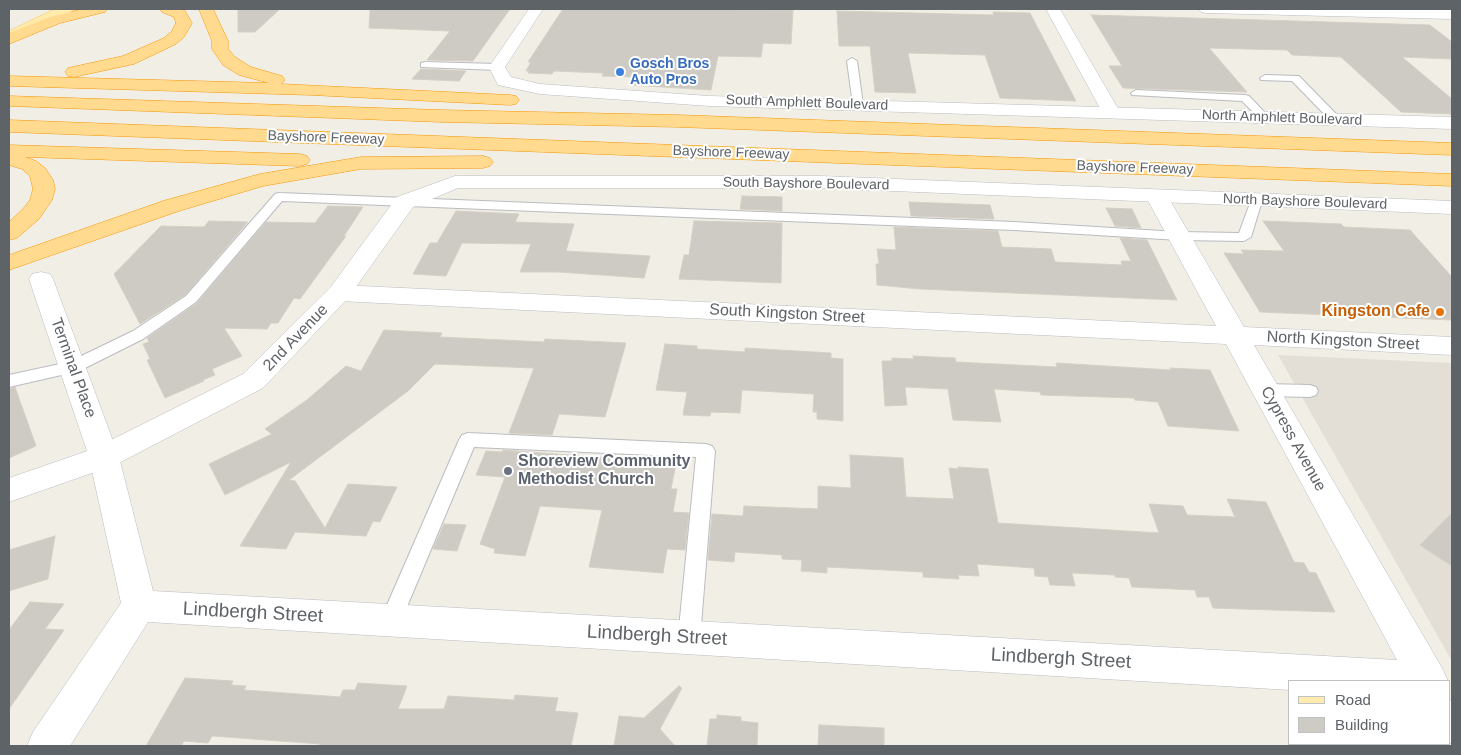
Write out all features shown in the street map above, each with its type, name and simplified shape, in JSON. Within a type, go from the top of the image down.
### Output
[{"type":"highway","points":[[9,38],[55,20],[100,9]]},
{"type":"highway","points":[[9,76],[48,75],[92,69],[128,60],[151,51],[170,41],[183,28],[183,18],[180,14],[167,9]]},
{"type":"highway","points":[[207,11],[220,41],[220,49],[230,61],[257,75],[311,90]]},
{"type":"highway","points":[[9,81],[311,90],[591,105],[678,122]]},
{"type":"highway","name":"Bayshore Freeway","points":[[9,101],[1452,149]]},
{"type":"highway","name":"Bayshore Freeway","points":[[9,126],[1452,180]]},
{"type":"highway","points":[[9,151],[243,159],[349,160],[360,164]]},
{"type":"highway","points":[[9,263],[233,186],[289,174],[344,168],[360,164],[467,162],[669,164],[894,158]]},
{"type":"highway","points":[[9,159],[29,166],[38,172],[43,180],[44,189],[41,200],[31,214],[9,233]]},
{"type":"main road","points":[[9,38],[66,9]]},
{"type":"street","points":[[501,74],[536,9]]},
{"type":"street","points":[[1053,9],[1111,112]]},
{"type":"street","points":[[1206,9],[1444,15]]},
{"type":"street","name":"South Amphlett Boulevard","points":[[501,74],[540,89],[709,101],[1111,112]]},
{"type":"street","name":"North Amphlett Boulevard","points":[[1111,112],[1452,123]]},
{"type":"street","name":"South Bayshore Boulevard","points":[[405,202],[455,182],[820,182],[1157,197]]},
{"type":"street","name":"North Bayshore Boulevard","points":[[1157,197],[1452,208]]},
{"type":"street","name":"Cypress Avenue","points":[[1157,197],[1428,680]]},
{"type":"street","name":"2nd Avenue","points":[[104,457],[253,381],[339,293],[405,202]]},
{"type":"street","name":"Terminal Place","points":[[41,279],[104,457]]},
{"type":"street","name":"South Kingston Street","points":[[339,293],[1234,335]]},
{"type":"street","name":"North Kingston Street","points":[[1234,335],[1452,346]]},
{"type":"street","points":[[9,490],[104,457],[139,606],[46,746]]},
{"type":"street","name":"Lindbergh Street","points":[[139,606],[1412,680]]},
{"type":"lane","points":[[852,62],[858,105]]},
{"type":"lane","points":[[425,65],[501,74]]},
{"type":"lane","points":[[1265,78],[1295,78],[1335,119]]},
{"type":"lane","points":[[1136,93],[1245,98],[1264,117]]},
{"type":"lane","points":[[9,380],[73,367],[138,335],[191,299],[279,198],[1014,226],[1179,236],[1244,237],[1256,201]]},
{"type":"lane","points":[[1265,390],[1310,391]]},
{"type":"lane","points":[[391,621],[468,440],[706,451],[689,638]]},
{"type":"shaded area","points":[[1278,355],[1452,363],[1452,661]]},
{"type":"building","points":[[238,9],[280,9],[255,32],[238,32]]},
{"type":"building","points":[[370,9],[510,9],[473,61],[427,60],[450,31],[369,28]]},
{"type":"building","points":[[563,9],[793,10],[791,44],[763,43],[761,57],[718,56],[711,90],[630,85],[634,77],[602,76],[603,73],[554,71],[552,74],[528,73],[529,71],[526,71],[531,62],[528,62]]},
{"type":"building","points":[[837,11],[994,15],[993,12],[1030,13],[1076,101],[1000,98],[985,55],[908,53],[916,93],[875,92],[870,46],[839,46]]},
{"type":"building","points":[[1091,15],[1430,25],[1452,42],[1452,59],[1402,57],[1452,99],[1452,114],[1401,112],[1341,57],[1292,55],[1287,50],[1209,48],[1247,92],[1123,88],[1109,66],[1122,66]]},
{"type":"building","points":[[421,69],[466,71],[459,81],[412,79]]},
{"type":"building","points":[[742,196],[782,197],[782,211],[740,209]]},
{"type":"building","points":[[909,202],[990,205],[994,219],[911,216]]},
{"type":"building","points":[[328,206],[363,207],[344,236],[346,236],[300,299],[294,298],[278,323],[271,323],[267,329],[224,328],[242,356],[212,369],[215,375],[204,381],[165,398],[147,360],[150,359],[143,344],[149,342],[147,338],[197,303],[266,222],[315,223]]},
{"type":"building","points":[[1106,208],[1132,209],[1141,228],[1115,226]]},
{"type":"building","points":[[456,211],[519,214],[515,222],[574,224],[566,251],[650,256],[644,278],[559,272],[520,272],[531,244],[462,243],[446,276],[413,274],[430,243],[437,243]]},
{"type":"building","points":[[209,221],[248,222],[185,295],[140,324],[114,274],[161,226],[204,227]]},
{"type":"building","points":[[694,221],[782,223],[781,283],[679,279],[684,255],[689,255]]},
{"type":"building","points":[[1263,221],[1341,224],[1344,227],[1410,230],[1452,277],[1452,320],[1260,312],[1224,253],[1244,254],[1241,250],[1284,251]]},
{"type":"building","points":[[894,227],[998,231],[1002,247],[1051,249],[1055,262],[1122,265],[1121,261],[1131,261],[1120,238],[1147,240],[1177,300],[920,289],[877,285],[876,264],[879,264],[877,249],[896,250]]},
{"type":"building","points":[[384,330],[442,333],[440,337],[544,342],[545,339],[626,343],[605,417],[559,414],[552,435],[509,433],[534,368],[435,364],[408,391],[289,480],[295,481],[325,528],[348,484],[397,487],[380,522],[373,521],[366,536],[295,532],[286,549],[240,546],[291,462],[225,495],[209,464],[272,434],[265,429],[307,400],[346,366],[361,371]]},
{"type":"building","points":[[665,344],[697,346],[697,349],[745,352],[745,348],[831,353],[831,358],[843,359],[843,421],[817,419],[817,412],[813,412],[814,394],[742,390],[740,413],[711,412],[710,416],[683,415],[687,392],[656,390]]},
{"type":"building","points":[[913,356],[955,358],[956,362],[1057,367],[1056,363],[1171,370],[1170,368],[1210,370],[1239,431],[1168,426],[1158,402],[1135,400],[1134,398],[1041,395],[1040,392],[994,389],[1001,422],[953,420],[948,389],[905,387],[907,405],[885,406],[882,361],[892,361],[892,358],[914,359]]},
{"type":"building","points":[[15,387],[36,446],[9,458],[9,389]]},
{"type":"building","points":[[503,450],[676,463],[671,489],[677,489],[673,512],[689,513],[685,550],[667,549],[663,573],[589,567],[602,510],[540,506],[525,556],[494,553],[495,549],[480,544],[505,477],[476,475],[486,451],[502,452]]},
{"type":"building","points":[[850,455],[903,458],[906,497],[954,499],[949,468],[988,469],[998,523],[1159,533],[1149,504],[1183,506],[1187,515],[1235,517],[1227,499],[1266,502],[1294,562],[1304,563],[1309,572],[1316,573],[1335,612],[1213,608],[1209,597],[1197,597],[1195,590],[1132,587],[1129,578],[1115,577],[1115,575],[1072,573],[1075,586],[1050,585],[1048,577],[1035,576],[1034,568],[977,564],[979,576],[958,575],[959,579],[923,577],[923,572],[827,567],[827,573],[801,571],[802,560],[782,559],[782,555],[735,552],[734,562],[708,560],[712,514],[743,516],[744,506],[818,509],[818,486],[851,488]]},
{"type":"building","points":[[1452,513],[1452,566],[1420,545]]},
{"type":"building","points":[[444,524],[466,525],[457,551],[433,549]]},
{"type":"building","points":[[55,536],[48,579],[9,591],[9,550]]},
{"type":"building","points":[[30,602],[64,604],[45,629],[64,630],[9,709],[9,630]]},
{"type":"building","points":[[185,678],[233,681],[231,685],[246,686],[244,690],[340,697],[343,690],[355,690],[358,683],[407,686],[398,709],[444,709],[448,696],[514,700],[515,695],[558,698],[555,711],[578,713],[571,746],[319,746],[320,744],[212,736],[208,743],[184,741],[181,746],[146,746]]},
{"type":"building","points":[[679,686],[682,688],[660,729],[675,746],[614,746],[619,716],[644,718]]},
{"type":"building","points":[[717,715],[741,717],[741,721],[758,723],[757,746],[707,746],[710,719],[717,719]]},
{"type":"building","points":[[819,725],[884,728],[884,746],[818,746]]},
{"type":"place","name":"Gosch Bros Auto Pros","points":[[620,72]]},
{"type":"place","name":"Kingston Cafe","points":[[1440,312]]},
{"type":"place","name":"Shoreview Community Methodist Church","points":[[508,471]]}]
